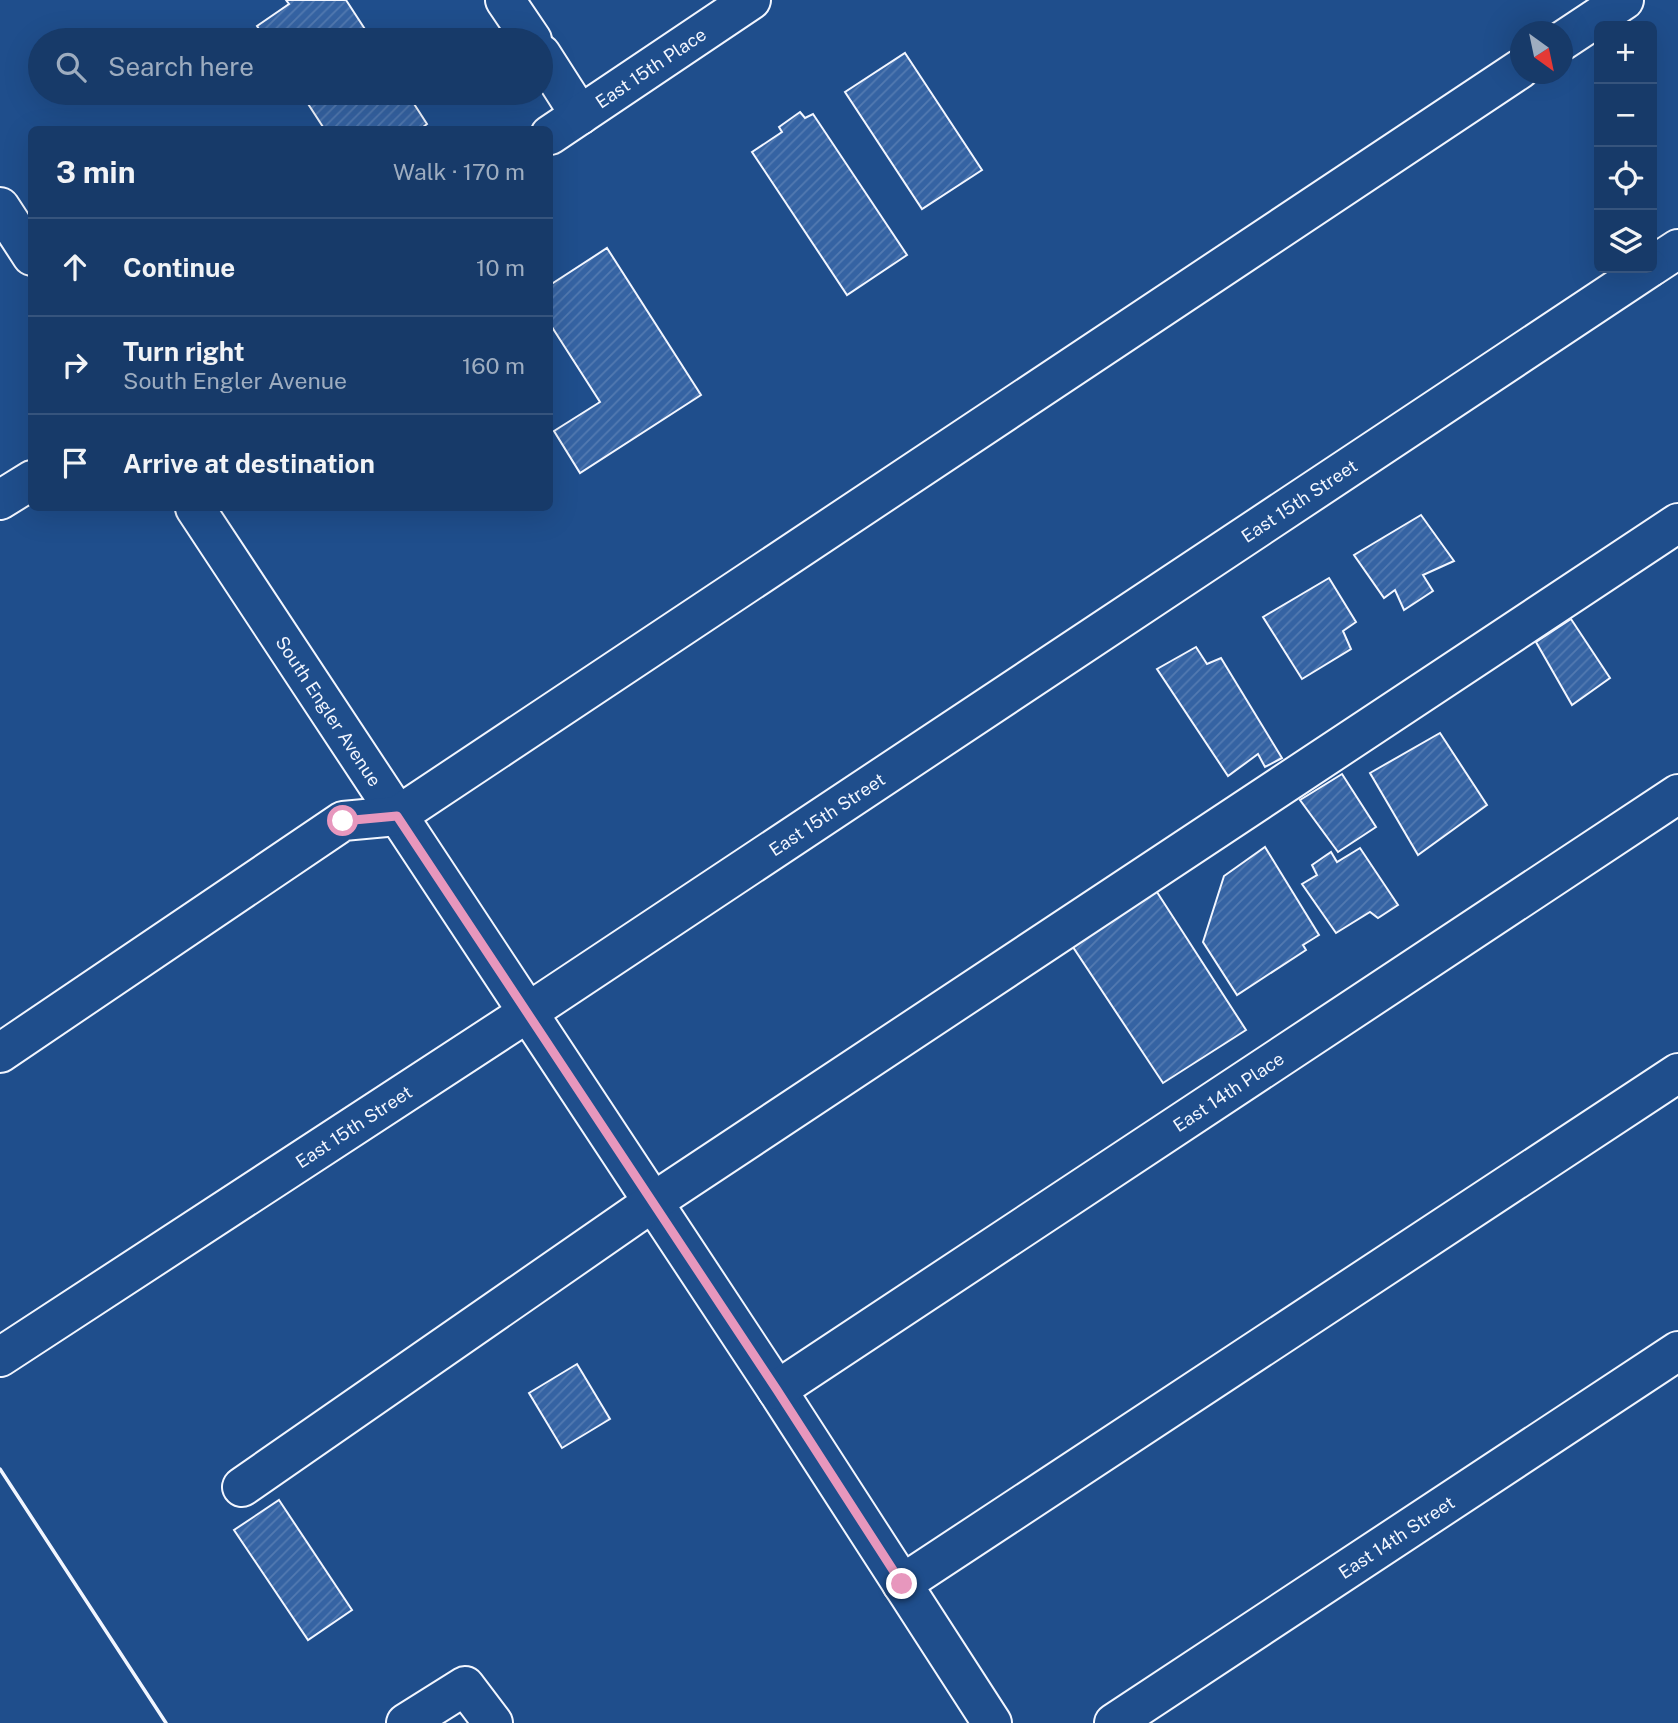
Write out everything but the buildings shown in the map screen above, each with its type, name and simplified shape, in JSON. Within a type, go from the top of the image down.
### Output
[{"type":"street","points":[[505,0],[524,28]]},
{"type":"street","name":"East 15th Place","points":[[565,125],[751,0]]},
{"type":"street","points":[[1573,34],[1624,0]]},
{"type":"street","points":[[0,1053],[343,821],[397,816],[1510,76]]},
{"type":"street","points":[[553,90],[565,125]]},
{"type":"street","points":[[0,206],[28,250]]},
{"type":"street","name":"East 15th Street","points":[[1657,262],[1678,248]]},
{"type":"street","name":"East 15th Street","points":[[0,1357],[527,1013],[1641,273]]},
{"type":"street","points":[[0,500],[28,482]]},
{"type":"street","name":"South Engler Avenue","points":[[197,511],[777,1390],[992,1723]]},
{"type":"street","points":[[242,1486],[653,1202],[1678,523]]},
{"type":"street","name":"East 14th Place","points":[[777,1390],[1678,794]]},
{"type":"street","points":[[902,1584],[1678,1073]]},
{"type":"street","name":"East 14th Street","points":[[1114,1723],[1678,1352]]},
{"type":"street","points":[[406,1723],[465,1685],[494,1723]]},
{"type":"wall","points":[[0,1469],[166,1723]]},
{"type":"route","points":[[343,821],[397,816],[777,1390],[902,1584]]}]
